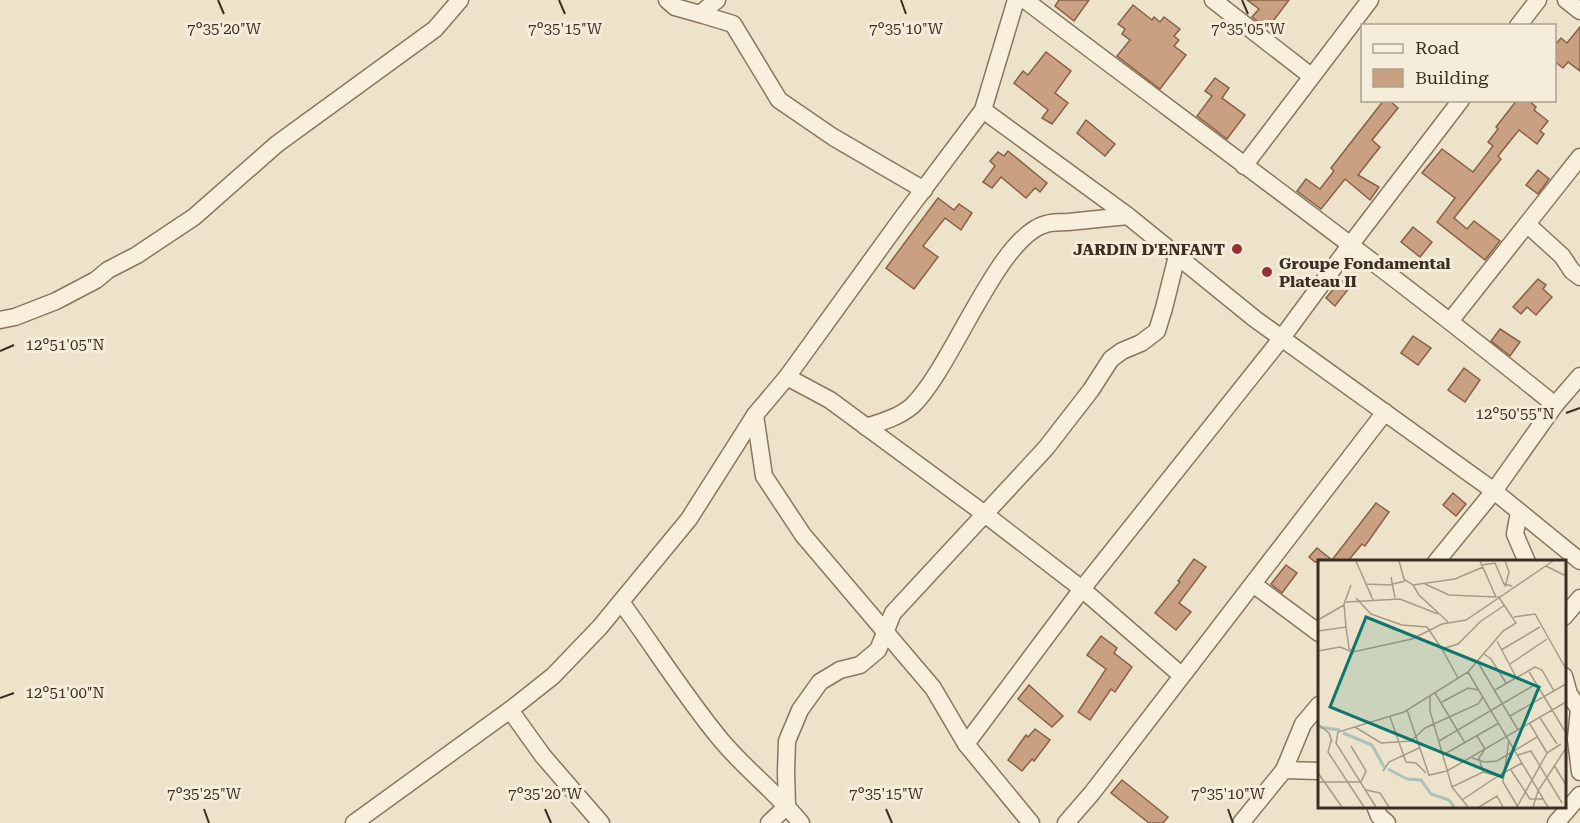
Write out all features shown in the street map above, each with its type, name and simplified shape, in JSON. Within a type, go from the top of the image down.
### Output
[{"type":"street","points":[[0,320],[15,317],[66,296],[137,255],[194,217],[277,144],[435,29],[460,0]]},
{"type":"street","points":[[667,0],[675,7],[733,24],[779,100],[833,137],[924,190]]},
{"type":"street","points":[[700,14],[717,0]]},
{"type":"street","points":[[354,823],[553,676],[621,602],[689,519],[754,415],[787,377],[889,235],[983,110],[1016,0]]},
{"type":"street","points":[[1025,0],[1451,320],[1555,405]]},
{"type":"street","points":[[1213,0],[1311,76]]},
{"type":"street","points":[[1244,166],[1370,0]]},
{"type":"street","points":[[1520,24],[1538,0]]},
{"type":"street","points":[[1566,0],[1580,10]]},
{"type":"street","points":[[966,744],[1082,589],[1281,339],[1459,102]]},
{"type":"street","points":[[983,110],[1128,216],[1281,339],[1494,491],[1580,561]]},
{"type":"street","points":[[1451,320],[1580,157]]},
{"type":"street","points":[[866,427],[889,420],[911,406],[944,364],[1013,248],[1028,233],[1045,224],[1128,216]]},
{"type":"street","points":[[1528,225],[1562,256],[1572,271],[1580,277]]},
{"type":"street","points":[[788,806],[787,741],[800,710],[820,682],[840,670],[860,664],[878,650],[893,613],[1046,448],[1091,390],[1111,359],[1122,351],[1141,343],[1156,331],[1177,256]]},
{"type":"street","points":[[1438,560],[1494,491],[1555,405],[1580,376]]},
{"type":"street","points":[[787,377],[830,400],[986,515],[1082,589],[1181,675]]},
{"type":"street","points":[[1066,823],[1092,793],[1384,412]]},
{"type":"street","points":[[754,415],[764,476],[803,535],[933,688],[966,744],[1031,823]]},
{"type":"street","points":[[1519,512],[1515,534],[1526,560]]},
{"type":"street","points":[[1253,584],[1318,632]]},
{"type":"street","points":[[1565,615],[1580,598]]},
{"type":"street","points":[[621,602],[721,740],[788,806],[801,823]]},
{"type":"street","points":[[1565,682],[1569,694],[1579,709],[1576,739],[1580,772]]},
{"type":"street","points":[[1241,823],[1284,770],[1303,724],[1318,706]]},
{"type":"street","points":[[510,710],[543,756],[601,823]]},
{"type":"street","points":[[1284,770],[1318,771]]},
{"type":"street","points":[[1556,823],[1580,795]]},
{"type":"street","points":[[769,823],[788,806]]},
{"type":"street","points":[[1375,808],[1379,816],[1388,823]]},
{"type":"building","points":[[1059,0],[1089,0],[1074,21],[1055,6]]},
{"type":"building","points":[[1247,0],[1289,0],[1267,29],[1252,17],[1259,9]]},
{"type":"building","points":[[1133,5],[1152,20],[1154,17],[1160,22],[1164,17],[1180,29],[1174,36],[1179,40],[1174,46],[1186,55],[1160,89],[1117,56],[1130,40],[1122,34],[1125,29],[1118,24]]},
{"type":"building","points":[[1580,27],[1580,71],[1568,62],[1563,68],[1556,63],[1556,44],[1561,38],[1567,43]]},
{"type":"building","points":[[1046,52],[1071,71],[1055,93],[1068,103],[1052,124],[1042,118],[1048,110],[1014,83],[1023,71],[1028,75]]},
{"type":"building","points":[[1215,78],[1229,88],[1222,98],[1245,115],[1227,139],[1197,116],[1212,96],[1205,91]]},
{"type":"building","points":[[1382,102],[1391,102],[1398,108],[1372,140],[1380,147],[1358,175],[1379,187],[1370,200],[1345,179],[1321,209],[1297,191],[1306,179],[1320,189],[1334,171],[1331,168]]},
{"type":"building","points":[[1515,102],[1530,102],[1536,107],[1534,110],[1548,121],[1540,131],[1544,134],[1537,144],[1519,130],[1498,156],[1501,159],[1454,218],[1467,229],[1474,221],[1500,241],[1485,260],[1437,222],[1455,198],[1422,173],[1442,149],[1473,172],[1493,146],[1488,142],[1498,129],[1496,127]]},
{"type":"building","points":[[1086,120],[1115,144],[1105,156],[1077,133]]},
{"type":"building","points":[[1008,151],[1047,183],[1040,192],[1035,188],[1026,198],[1001,177],[992,188],[983,182],[995,166],[990,161],[998,152],[1004,156]]},
{"type":"building","points":[[1538,170],[1549,179],[1538,194],[1526,185]]},
{"type":"building","points":[[938,198],[954,210],[959,204],[972,213],[961,230],[945,218],[923,246],[938,257],[914,289],[886,268]]},
{"type":"building","points":[[1413,227],[1432,242],[1420,257],[1401,242]]},
{"type":"building","points":[[1538,279],[1546,285],[1543,289],[1552,297],[1536,315],[1527,307],[1521,314],[1513,307]]},
{"type":"building","points":[[1341,280],[1350,287],[1335,306],[1326,298]]},
{"type":"building","points":[[1500,329],[1520,342],[1510,356],[1491,341]]},
{"type":"building","points":[[1413,336],[1431,348],[1418,365],[1401,353]]},
{"type":"building","points":[[1464,368],[1480,380],[1465,402],[1448,390]]},
{"type":"building","points":[[1453,493],[1466,504],[1456,516],[1443,505]]},
{"type":"building","points":[[1376,503],[1389,512],[1365,546],[1362,544],[1349,560],[1332,560]]},
{"type":"building","points":[[1317,548],[1332,560],[1315,562],[1309,557]]},
{"type":"building","points":[[1194,559],[1206,567],[1179,603],[1191,612],[1176,630],[1155,613],[1180,582],[1178,581]]},
{"type":"building","points":[[1286,565],[1297,573],[1282,593],[1271,584]]},
{"type":"building","points":[[1101,636],[1117,648],[1114,653],[1132,667],[1115,692],[1111,689],[1090,720],[1078,712],[1106,669],[1087,655]]},
{"type":"building","points":[[1029,685],[1063,716],[1052,727],[1018,699]]},
{"type":"building","points":[[1035,729],[1050,740],[1034,761],[1032,759],[1022,771],[1008,760],[1026,735],[1028,737]]},
{"type":"building","points":[[1122,780],[1168,817],[1163,823],[1149,823],[1111,793]]},
{"type":"place","name":"JARDIN D'ENFANT","points":[[1237,249]]},
{"type":"place","name":"Groupe Fondamental Plateau II","points":[[1267,272]]}]
